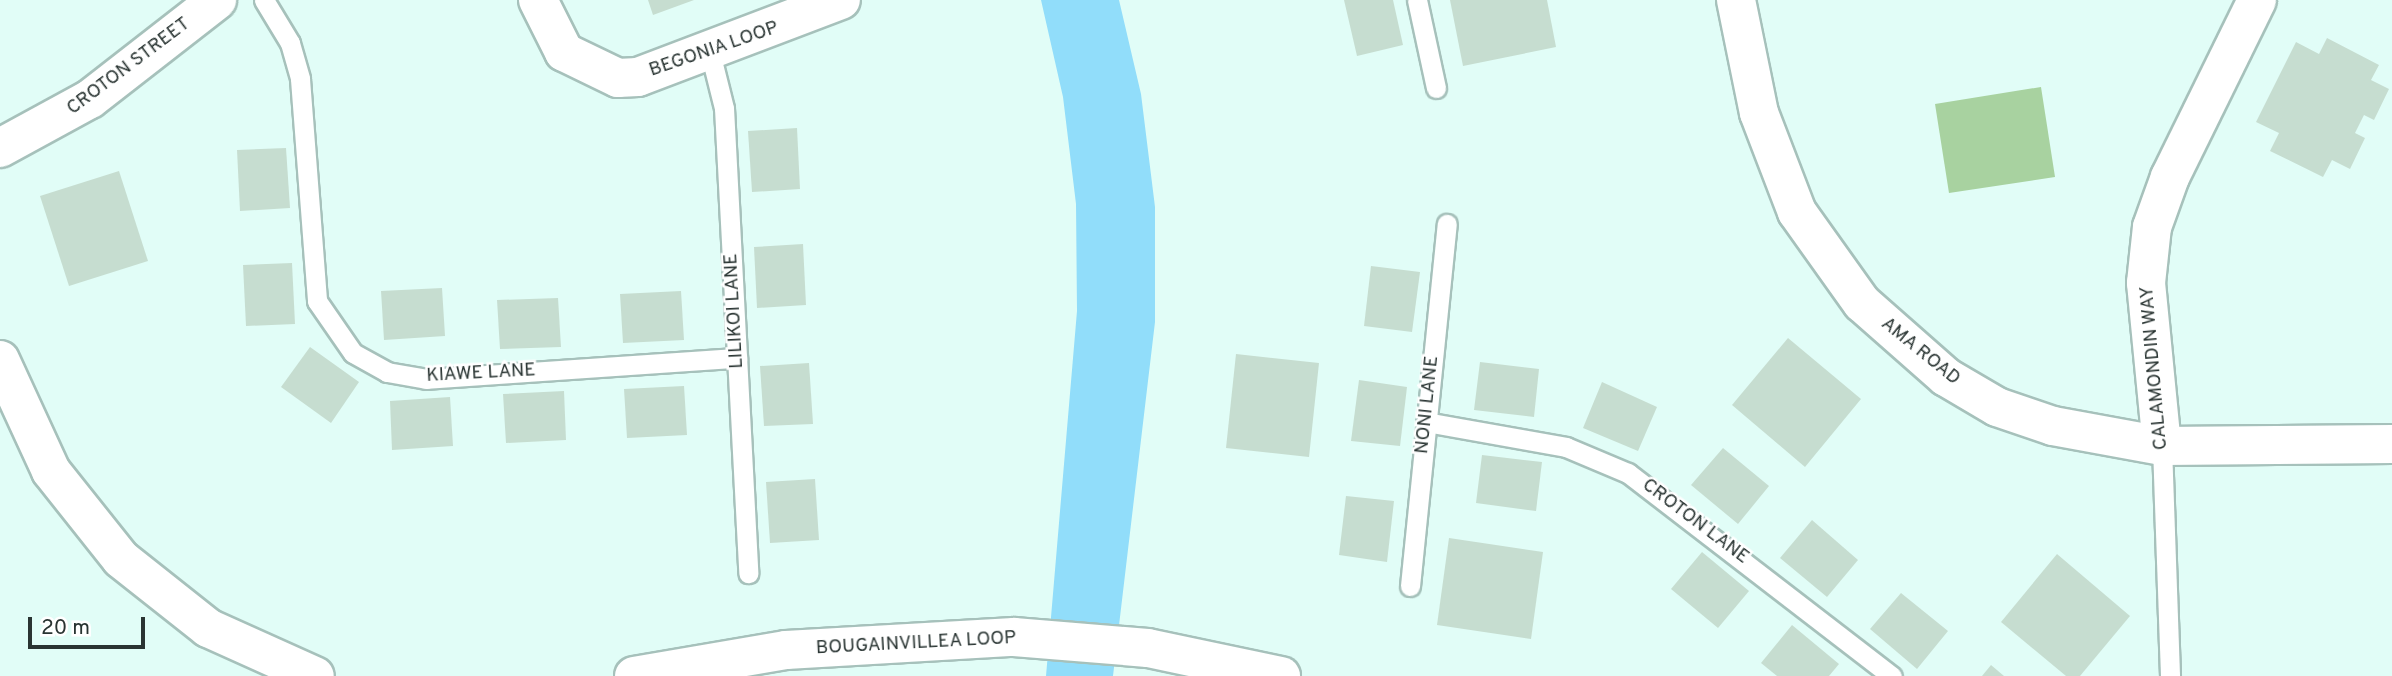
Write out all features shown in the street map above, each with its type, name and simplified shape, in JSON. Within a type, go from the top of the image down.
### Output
[{"type":"street","name":"CROTON STREET","points":[[0,148],[90,99],[218,0]]},
{"type":"street","name":"BEGONIA LOOP","points":[[538,0],[558,45],[598,73],[638,77],[710,52],[841,0]]},
{"type":"street","name":"AMA ROAD","points":[[1736,0],[1744,62],[1775,167],[1826,261],[1862,303],[1946,377],[1997,407],[2162,446],[2392,444]]},
{"type":"street","name":"CALAMONDIN WAY","points":[[2162,446],[2146,284],[2152,227],[2170,177],[2257,0]]},
{"type":"street","points":[[0,360],[51,471],[121,559],[208,628],[315,676]]},
{"type":"street","name":"BOUGAINVILLEA LOOP","points":[[640,676],[786,650],[1014,637],[1148,648],[1281,676]]},
{"type":"lane","name":"KIAWE LANE","points":[[264,0],[290,43],[300,79],[317,300],[353,353],[387,372],[426,379],[737,358]]},
{"type":"lane","points":[[1417,0],[1436,88]]},
{"type":"lane","name":"LILIKOI LANE","points":[[710,52],[724,108],[747,573]]},
{"type":"lane","name":"NONI LANE","points":[[1410,586],[1447,224]]},
{"type":"lane","name":"CROTON LANE","points":[[1426,422],[1566,447],[1628,473],[1892,676]]},
{"type":"lane","name":"CALAMONDIN WAY","points":[[2162,446],[2170,676]]},
{"type":"green space","points":[[2041,87],[2055,177],[1949,193],[1935,104]]},
{"type":"water","points":[[1041,0],[1119,0],[1141,94],[1155,207],[1155,322],[1113,676],[1046,676],[1077,311],[1076,204],[1063,97]]},
{"type":"building","points":[[648,0],[694,0],[653,15]]},
{"type":"building","points":[[1344,0],[1393,0],[1403,45],[1357,56]]},
{"type":"building","points":[[1450,0],[1547,0],[1556,47],[1463,66]]},
{"type":"building","points":[[2327,38],[2379,65],[2371,80],[2389,89],[2374,120],[2364,115],[2355,133],[2365,138],[2350,169],[2332,160],[2323,177],[2270,151],[2279,133],[2256,122],[2296,42],[2319,54]]},
{"type":"building","points":[[797,128],[800,189],[752,192],[748,131]]},
{"type":"building","points":[[286,148],[290,208],[240,211],[237,150]]},
{"type":"building","points":[[119,171],[148,261],[69,286],[40,196]]},
{"type":"building","points":[[803,244],[806,305],[757,308],[754,247]]},
{"type":"building","points":[[292,263],[295,324],[246,326],[243,265]]},
{"type":"building","points":[[1371,266],[1420,272],[1412,332],[1364,326]]},
{"type":"building","points":[[442,288],[445,336],[384,340],[381,291]]},
{"type":"building","points":[[681,291],[684,340],[623,343],[620,294]]},
{"type":"building","points":[[558,298],[561,347],[500,349],[497,300]]},
{"type":"building","points":[[1788,338],[1861,399],[1805,467],[1732,405]]},
{"type":"building","points":[[310,347],[359,382],[331,423],[281,387]]},
{"type":"building","points":[[1236,354],[1319,363],[1309,457],[1226,448]]},
{"type":"building","points":[[1480,362],[1539,369],[1534,417],[1474,410]]},
{"type":"building","points":[[809,363],[813,424],[764,426],[760,366]]},
{"type":"building","points":[[1359,380],[1407,387],[1400,446],[1351,441]]},
{"type":"building","points":[[1602,382],[1657,407],[1638,451],[1583,428]]},
{"type":"building","points":[[684,386],[687,435],[627,438],[624,389]]},
{"type":"building","points":[[564,391],[566,440],[506,443],[503,394]]},
{"type":"building","points":[[450,397],[453,446],[392,450],[390,401]]},
{"type":"building","points":[[1723,448],[1769,486],[1738,524],[1691,485]]},
{"type":"building","points":[[1482,455],[1542,462],[1536,511],[1476,503]]},
{"type":"building","points":[[815,479],[819,540],[770,543],[766,482]]},
{"type":"building","points":[[1346,496],[1394,501],[1387,562],[1339,555]]},
{"type":"building","points":[[1812,520],[1858,560],[1827,597],[1780,558]]},
{"type":"building","points":[[1449,538],[1543,552],[1531,639],[1437,625]]},
{"type":"building","points":[[1702,552],[1749,591],[1718,628],[1671,589]]},
{"type":"building","points":[[2057,554],[2130,616],[2080,676],[2066,676],[2001,622]]},
{"type":"building","points":[[1901,593],[1948,631],[1917,669],[1870,629]]},
{"type":"building","points":[[1792,625],[1839,664],[1829,676],[1777,676],[1761,663]]},
{"type":"building","points":[[1991,665],[2004,676],[1982,676]]}]
